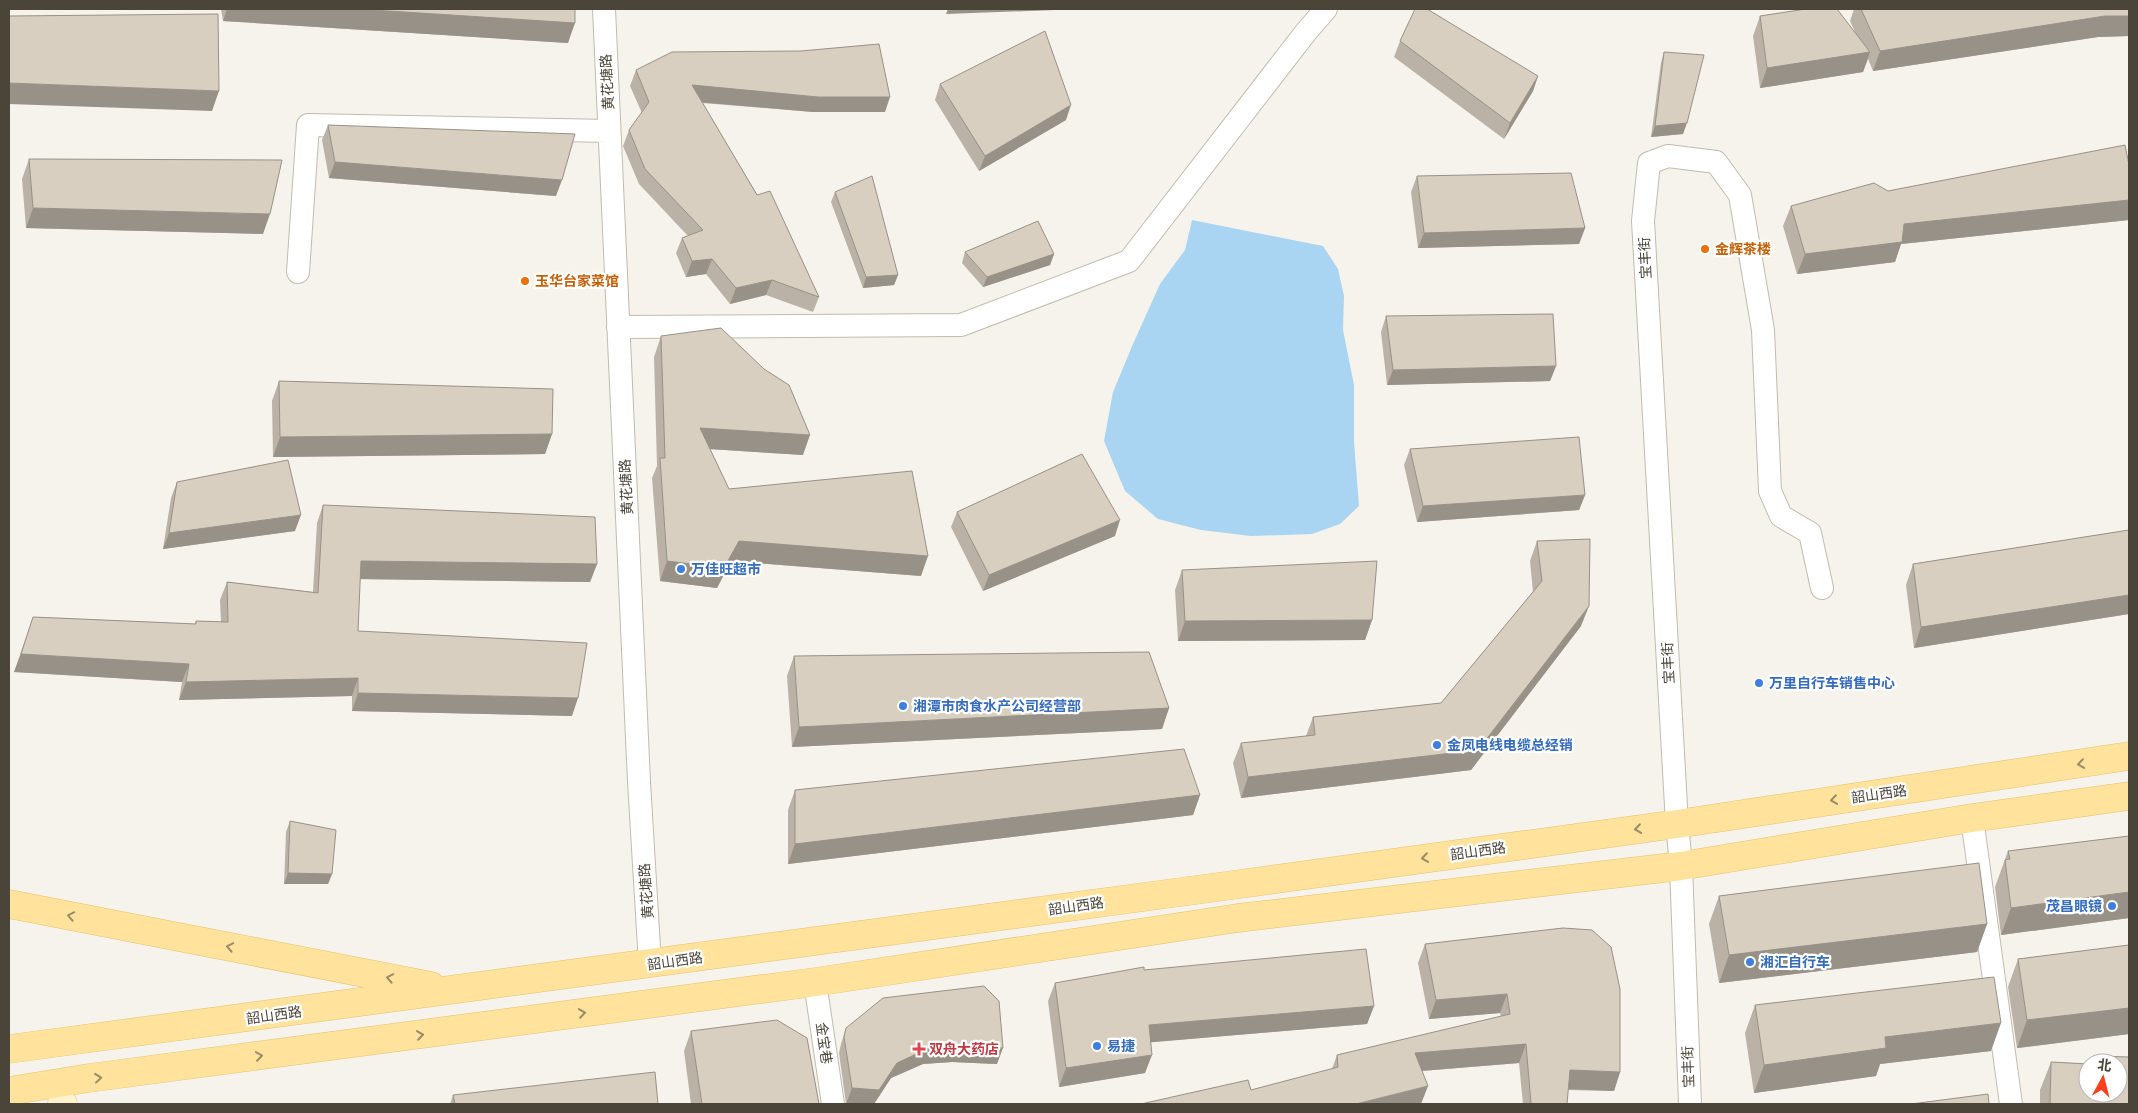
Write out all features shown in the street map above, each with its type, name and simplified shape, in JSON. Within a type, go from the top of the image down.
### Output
[{"type":"main road","name":"韶山西路","points":[[13,1046],[650,964],[1677,824],[2129,756]]},
{"type":"main road","points":[[9,1091],[58,1097],[1238,918],[1681,866],[1972,818],[2129,796]]},
{"type":"main road","points":[[9,904],[455,990]]},
{"type":"main road","points":[[13,1046],[58,1097]]},
{"type":"street","name":"黄花塘路","points":[[604,9],[639,782],[650,964]]},
{"type":"street","points":[[618,327],[961,325],[1129,261],[1306,32],[1326,9]]},
{"type":"street","points":[[298,272],[308,124],[609,131]]},
{"type":"street","name":"宝丰街","points":[[1690,1104],[1681,866],[1677,824],[1643,221],[1649,163],[1668,156],[1716,162],[1740,195],[1763,330],[1770,491],[1781,516],[1810,533],[1822,588]]},
{"type":"street","points":[[1972,818],[2011,1104]]},
{"type":"street","name":"金宝巷","points":[[815,982],[833,1104]]},
{"type":"water","points":[[1192,220],[1323,246],[1338,269],[1344,296],[1343,330],[1354,385],[1354,442],[1359,506],[1340,524],[1312,534],[1251,536],[1201,530],[1158,519],[1125,491],[1104,441],[1113,392],[1160,284],[1185,250]]},
{"type":"building","points":[[358,9],[575,9],[575,23]]},
{"type":"building","points":[[1415,9],[1427,9],[1538,76],[1510,123],[1400,41]]},
{"type":"building","points":[[1806,9],[1837,9],[1870,52],[1767,68],[1760,16]]},
{"type":"building","points":[[1861,9],[2129,9],[2129,16],[2105,16],[1880,51]]},
{"type":"building","points":[[218,14],[219,91],[9,83],[9,16]]},
{"type":"building","points":[[1045,31],[1071,105],[985,156],[940,84]]},
{"type":"building","points":[[879,44],[890,97],[818,97],[692,85],[757,195],[770,191],[819,297],[772,280],[736,288],[712,259],[692,261],[682,238],[703,230],[645,169],[629,130],[649,102],[636,70],[672,52],[801,51]]},
{"type":"building","points":[[1664,52],[1704,55],[1687,123],[1655,126]]},
{"type":"building","points":[[328,125],[575,134],[562,180],[335,162]]},
{"type":"building","points":[[2125,145],[2129,165],[2129,200],[1904,224],[1902,242],[1805,254],[1791,206],[1874,183],[1888,191]]},
{"type":"building","points":[[29,159],[282,160],[270,214],[33,208]]},
{"type":"building","points":[[1571,173],[1585,228],[1424,233],[1417,176]]},
{"type":"building","points":[[872,176],[898,275],[866,277],[835,192]]},
{"type":"building","points":[[1038,221],[1054,254],[987,277],[965,252]]},
{"type":"building","points":[[1553,314],[1556,366],[1393,370],[1386,316]]},
{"type":"building","points":[[721,328],[764,369],[789,385],[810,435],[700,428],[729,489],[912,471],[928,556],[739,541],[724,568],[667,561],[660,458],[665,458],[661,336]]},
{"type":"building","points":[[279,381],[553,389],[552,434],[280,437]]},
{"type":"building","points":[[1579,437],[1585,495],[1423,506],[1410,449]]},
{"type":"building","points":[[1082,454],[1120,520],[989,575],[957,512]]},
{"type":"building","points":[[288,460],[301,515],[169,533],[177,482]]},
{"type":"building","points":[[323,505],[595,517],[597,564],[361,561],[358,631],[587,643],[578,698],[358,693],[358,678],[186,682],[189,664],[21,654],[33,617],[196,624],[196,621],[228,622],[227,582],[318,593]]},
{"type":"building","points":[[2129,530],[2129,595],[1921,627],[1913,564]]},
{"type":"building","points":[[1590,539],[1589,606],[1478,750],[1248,777],[1241,743],[1315,735],[1313,717],[1441,703],[1542,581],[1537,541]]},
{"type":"building","points":[[1377,561],[1372,620],[1185,621],[1182,570]]},
{"type":"building","points":[[1149,652],[1169,708],[799,727],[794,656]]},
{"type":"building","points":[[1184,749],[1200,795],[795,844],[795,790]]},
{"type":"building","points":[[290,821],[336,830],[332,874],[288,873]]},
{"type":"building","points":[[2129,836],[2129,892],[2011,908],[2005,860],[2010,859],[2008,851]]},
{"type":"building","points":[[1979,863],[1987,924],[1729,955],[1719,896]]},
{"type":"building","points":[[1563,928],[1592,930],[1611,947],[1620,989],[1620,1072],[1570,1070],[1567,1104],[1531,1104],[1526,1044],[1415,1053],[1428,1086],[1356,1104],[1141,1104],[1248,1080],[1251,1090],[1338,1067],[1337,1055],[1510,1014],[1507,994],[1436,1000],[1425,944]]},
{"type":"building","points":[[2129,945],[2129,1008],[2027,1020],[2018,959]]},
{"type":"building","points":[[1366,949],[1374,1006],[1149,1025],[1152,1055],[1066,1068],[1055,983],[1144,967],[1144,970]]},
{"type":"building","points":[[1994,977],[2001,1023],[1885,1037],[1886,1048],[1764,1065],[1755,1005]]},
{"type":"building","points":[[984,986],[999,1001],[1003,1048],[958,1046],[929,1048],[897,1063],[879,1090],[852,1088],[844,1037],[846,1028],[883,998]]},
{"type":"building","points":[[777,1020],[807,1038],[819,1104],[702,1104],[691,1031]]},
{"type":"building","points":[[2129,1057],[2129,1104],[2050,1104],[2051,1062],[2078,1063],[2078,1103],[2128,1103]]},
{"type":"building","points":[[655,1072],[658,1104],[455,1104],[453,1095]]},
{"type":"building","points":[[1988,1094],[1989,1104],[1911,1104]]},
{"type":"place","name":"金辉茶楼","points":[[1705,249]]},
{"type":"place","name":"玉华台家菜馆","points":[[525,281]]},
{"type":"place","name":"万佳旺超市","points":[[681,569]]},
{"type":"place","name":"万里自行车销售中心","points":[[1759,683]]},
{"type":"place","name":"湘潭市肉食水产公司经营部","points":[[903,706]]},
{"type":"place","name":"金凤电线电缆总经销","points":[[1437,745]]},
{"type":"place","name":"茂昌眼镜","points":[[2112,906]]},
{"type":"place","name":"湘汇自行车","points":[[1750,962]]},
{"type":"place","name":"易捷","points":[[1097,1046]]},
{"type":"place","name":"双舟大药店","points":[[919,1049]]}]
